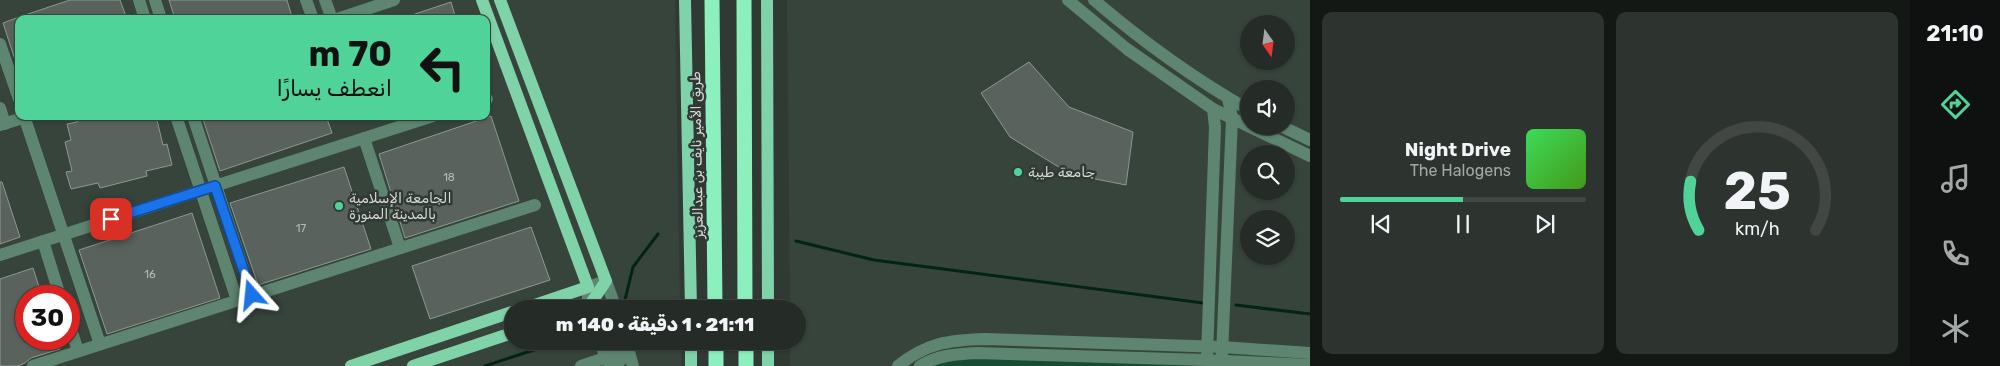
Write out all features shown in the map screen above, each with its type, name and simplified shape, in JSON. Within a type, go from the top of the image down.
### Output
[{"type":"highway","name":"طريق الأمير نايف بن عبدالعزيز","points":[[712,0],[716,300]]},
{"type":"highway","points":[[744,0],[745,300]]},
{"type":"highway","points":[[716,350],[716,366]]},
{"type":"highway","points":[[746,350],[746,366]]},
{"type":"main road","points":[[482,0],[488,15]]},
{"type":"main road","points":[[500,0],[606,281],[594,300]]},
{"type":"main road","points":[[685,0],[691,300]]},
{"type":"main road","points":[[767,0],[768,300]]},
{"type":"main road","points":[[490,22],[588,287],[550,300]]},
{"type":"main road","points":[[351,366],[504,315]]},
{"type":"main road","points":[[413,366],[504,336]]},
{"type":"main road","points":[[691,350],[692,366]]},
{"type":"main road","points":[[768,350],[768,366]]},
{"type":"street","points":[[139,0],[144,15]]},
{"type":"street","points":[[155,0],[160,15]]},
{"type":"street","points":[[306,0],[312,15]]},
{"type":"street","points":[[324,0],[330,15]]},
{"type":"street","points":[[349,15],[394,0]]},
{"type":"street","points":[[1068,0],[1127,49],[1213,109],[1310,156]]},
{"type":"street","points":[[1094,0],[1151,47],[1206,86],[1240,105]]},
{"type":"street","points":[[0,44],[15,87]]},
{"type":"street","points":[[1222,360],[1232,118],[1228,98]]},
{"type":"street","points":[[0,108],[2,124],[16,120]]},
{"type":"street","points":[[1207,353],[1215,127],[1213,109]]},
{"type":"street","points":[[27,120],[100,344]]},
{"type":"street","points":[[177,120],[237,300]]},
{"type":"street","points":[[194,120],[252,295]]},
{"type":"street","points":[[0,255],[420,120]]},
{"type":"street","points":[[1295,132],[1310,140]]},
{"type":"street","points":[[364,138],[400,248]]},
{"type":"street","points":[[33,366],[535,205]]},
{"type":"street","points":[[43,241],[57,285]]},
{"type":"street","points":[[588,300],[588,287],[606,281],[613,300]]},
{"type":"street","points":[[898,366],[928,346],[954,340],[985,339],[1207,353],[1222,360],[1310,365]]},
{"type":"street","points":[[920,366],[931,359],[950,355],[977,353],[1207,353],[1222,347],[1310,353]]},
{"type":"street","points":[[602,350],[607,362]]},
{"type":"street","points":[[581,366],[607,362],[623,350]]},
{"type":"street","points":[[616,366],[626,350]]},
{"type":"street","points":[[629,350],[633,366]]},
{"type":"shaded area","name":"الجامعة الإسلامية بالمدينة المنورة","points":[[0,0],[675,0],[680,300],[504,300],[504,350],[681,350],[681,366],[0,366]]},
{"type":"shaded area","name":"جامعة طيبة","points":[[787,0],[1310,0],[1310,366],[790,366],[790,350],[806,350],[806,300],[790,300]]},
{"type":"green space","points":[[950,359],[1203,364],[1204,366],[927,366]]},
{"type":"building","points":[[70,0],[120,0],[126,15],[25,15]]},
{"type":"building","points":[[169,0],[287,0],[291,15],[174,15]]},
{"type":"building","points":[[451,2],[455,15],[412,15]]},
{"type":"building","points":[[15,18],[15,60],[3,23]]},
{"type":"building","points":[[1029,62],[1069,107],[1133,132],[1126,185],[1070,174],[1010,137],[981,93]]},
{"type":"building","points":[[490,116],[519,201],[405,238],[379,154],[479,120],[490,120]]},
{"type":"building","points":[[77,120],[157,120],[163,145],[167,144],[172,165],[146,171],[147,176],[100,188],[98,183],[71,189],[66,172],[72,171],[65,142],[71,140],[67,124],[77,122]]},
{"type":"building","points":[[203,120],[327,120],[332,133],[220,171]]},
{"type":"building","points":[[344,167],[371,249],[258,285],[230,203]]},
{"type":"building","points":[[0,182],[2,182],[20,237],[0,244]]},
{"type":"building","points":[[192,213],[220,298],[107,334],[79,250]]},
{"type":"building","points":[[531,227],[550,280],[430,319],[412,266]]},
{"type":"building","points":[[33,268],[38,285],[15,285],[15,350],[57,350],[31,358],[18,366],[0,366],[0,279]]},
{"type":"waterway","points":[[625,300],[633,267],[658,234]]},
{"type":"waterway","points":[[796,241],[874,260],[1203,303]]},
{"type":"waterway","points":[[1236,305],[1310,314]]},
{"type":"waterway","points":[[485,366],[534,350]]},
{"type":"place","name":"جامعة طيبة","points":[[1018,172]]},
{"type":"place","name":"الجامعة الإسلامية بالمدينة المنورة","points":[[339,206]]},
{"type":"route","points":[[111,219],[215,186],[252,295]]}]
